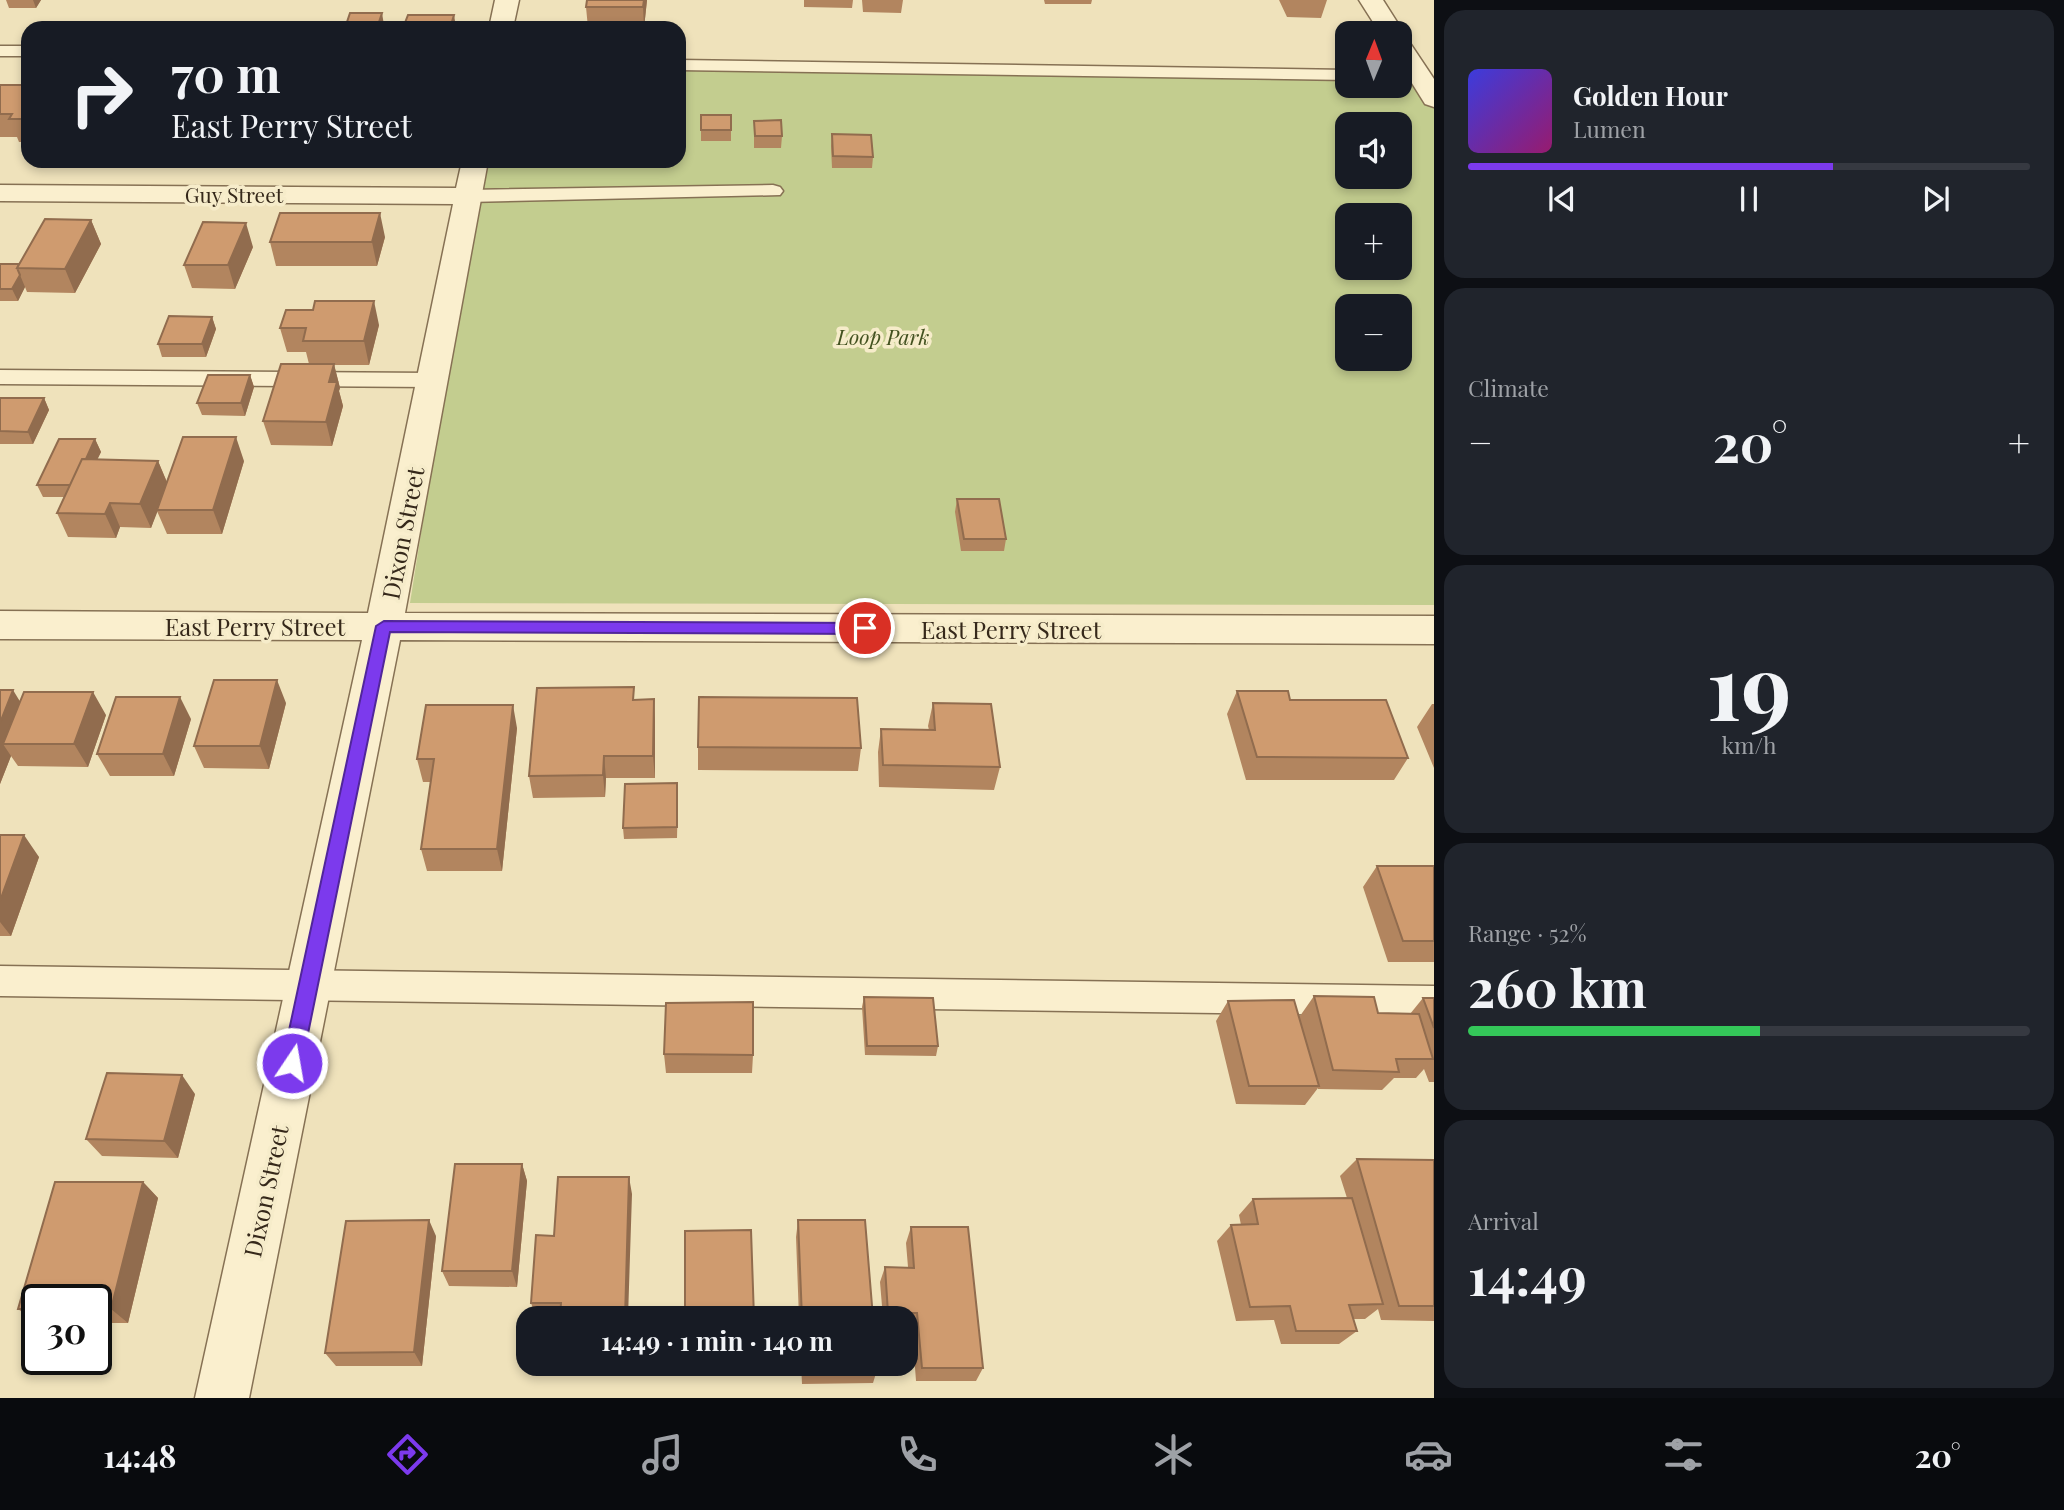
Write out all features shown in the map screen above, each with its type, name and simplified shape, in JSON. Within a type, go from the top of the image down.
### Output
[{"type":"street","points":[[502,21],[507,0]]},
{"type":"street","points":[[1371,0],[1384,21]]},
{"type":"street","points":[[1412,78],[1434,99]]},
{"type":"street","name":"Guy Street","points":[[0,193],[472,178]]},
{"type":"street","name":"Dixon Street","points":[[222,1398],[384,626],[472,178]]},
{"type":"street","name":"East Perry Street","points":[[0,625],[1434,630]]},
{"type":"lane","points":[[0,51],[21,51]]},
{"type":"lane","points":[[686,65],[1335,75]]},
{"type":"lane","points":[[472,178],[773,191]]},
{"type":"lane","points":[[0,377],[432,380]]},
{"type":"lane","points":[[0,981],[1434,1001]]},
{"type":"green space","name":"Loop Park","points":[[686,65],[1335,75],[1335,98],[1412,98],[1412,76],[1419,76],[1434,101],[1434,605],[410,603],[479,168],[686,168]]},
{"type":"building","points":[[587,0],[644,0],[643,7],[586,7]]},
{"type":"building","points":[[350,13],[382,13],[379,21],[347,21]]},
{"type":"building","points":[[408,15],[454,15],[452,21],[406,21]]},
{"type":"building","points":[[0,85],[21,85],[21,119],[9,119],[12,114],[0,114]]},
{"type":"building","points":[[701,115],[731,115],[731,130],[701,130]]},
{"type":"building","points":[[781,120],[782,136],[755,136],[754,121]]},
{"type":"building","points":[[832,134],[871,135],[873,157],[833,156]]},
{"type":"building","points":[[280,213],[380,213],[372,242],[270,242]]},
{"type":"building","points":[[45,219],[91,220],[65,269],[17,268]]},
{"type":"building","points":[[203,222],[246,223],[228,265],[184,265]]},
{"type":"building","points":[[0,264],[19,264],[17,268],[20,275],[12,289],[0,289]]},
{"type":"building","points":[[315,301],[374,301],[364,341],[303,341],[306,328],[280,328],[286,310],[313,310]]},
{"type":"building","points":[[169,316],[212,317],[202,344],[158,344]]},
{"type":"building","points":[[281,364],[334,364],[329,382],[337,382],[326,422],[263,421]]},
{"type":"building","points":[[208,375],[250,375],[241,403],[197,403]]},
{"type":"building","points":[[0,398],[44,398],[28,432],[0,431]]},
{"type":"building","points":[[183,437],[236,437],[213,510],[157,510]]},
{"type":"building","points":[[59,439],[95,439],[70,485],[37,485]]},
{"type":"building","points":[[82,459],[158,461],[140,504],[110,503],[105,514],[57,513]]},
{"type":"building","points":[[957,499],[999,499],[1006,539],[964,539]]},
{"type":"building","points":[[214,680],[277,680],[260,746],[194,746]]},
{"type":"building","points":[[634,687],[633,700],[654,699],[653,756],[604,756],[603,775],[529,776],[537,688]]},
{"type":"building","points":[[0,690],[13,690],[0,723]]},
{"type":"building","points":[[1237,691],[1288,691],[1290,700],[1386,700],[1408,758],[1257,757]]},
{"type":"building","points":[[24,692],[93,692],[74,744],[3,744]]},
{"type":"building","points":[[116,697],[180,697],[163,754],[97,754]]},
{"type":"building","points":[[699,697],[857,698],[861,748],[698,747]]},
{"type":"building","points":[[933,703],[991,704],[1000,767],[883,765],[881,729],[935,730]]},
{"type":"building","points":[[426,705],[513,705],[497,849],[421,849],[434,759],[417,759]]},
{"type":"building","points":[[677,783],[677,827],[623,828],[625,784]]},
{"type":"building","points":[[0,835],[24,835],[0,901]]},
{"type":"building","points":[[1377,866],[1434,866],[1434,941],[1403,941]]},
{"type":"building","points":[[1314,996],[1374,997],[1378,1013],[1419,1014],[1433,1059],[1396,1059],[1399,1072],[1333,1070]]},
{"type":"building","points":[[864,997],[933,998],[938,1046],[867,1046]]},
{"type":"building","points":[[1423,998],[1434,998],[1434,1028]]},
{"type":"building","points":[[1294,1000],[1319,1086],[1249,1086],[1228,1001]]},
{"type":"building","points":[[753,1002],[753,1055],[664,1054],[666,1003]]},
{"type":"building","points":[[107,1073],[182,1075],[164,1141],[86,1139]]},
{"type":"building","points":[[1357,1159],[1434,1160],[1434,1306],[1399,1306]]},
{"type":"building","points":[[455,1164],[522,1164],[512,1271],[442,1271]]},
{"type":"building","points":[[558,1177],[629,1177],[625,1306],[531,1303],[536,1235],[554,1236]]},
{"type":"building","points":[[55,1182],[143,1182],[112,1305],[112,1284],[25,1284]]},
{"type":"building","points":[[1352,1198],[1383,1304],[1349,1305],[1357,1331],[1296,1331],[1290,1306],[1250,1307],[1231,1225],[1258,1224],[1253,1199]]},
{"type":"building","points":[[429,1220],[414,1352],[325,1353],[346,1221]]},
{"type":"building","points":[[798,1220],[865,1220],[872,1306],[802,1306]]},
{"type":"building","points":[[911,1227],[968,1227],[983,1368],[922,1368],[918,1306],[888,1306],[885,1267],[914,1268]]},
{"type":"building","points":[[751,1230],[754,1306],[685,1306],[685,1231]]},
{"type":"route","points":[[292,1063],[384,626],[865,628]]}]
